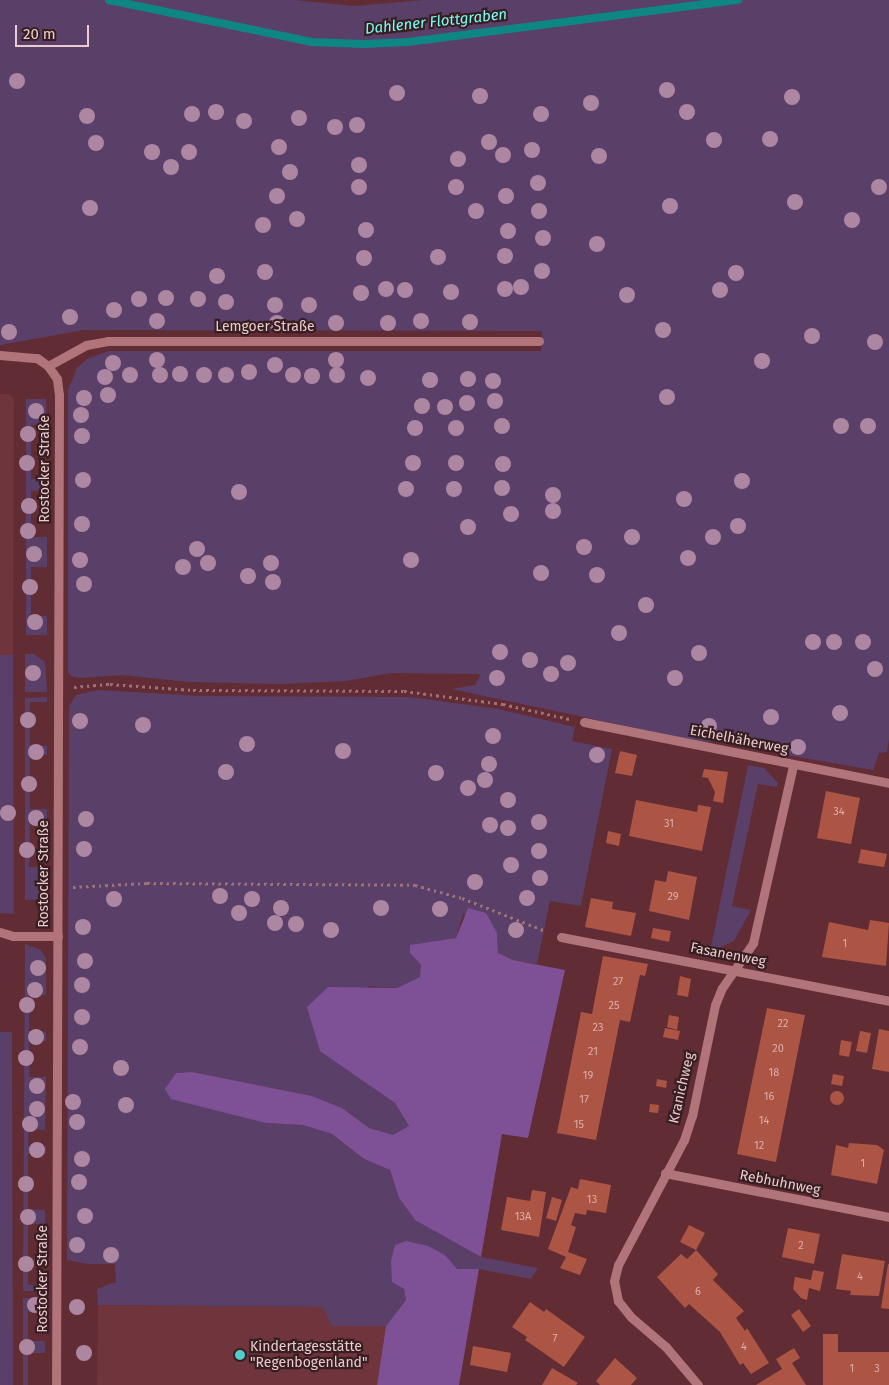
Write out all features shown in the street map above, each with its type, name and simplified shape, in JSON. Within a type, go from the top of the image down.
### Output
[{"type":"street","name":"Lemgoer Straße","points":[[48,366],[86,345],[108,341],[539,340]]},
{"type":"street","points":[[0,355],[37,358],[48,366]]},
{"type":"street","name":"Rostocker Straße","points":[[48,366],[56,379],[59,395],[56,1385]]},
{"type":"street","name":"Eichelhäherweg","points":[[584,722],[889,783]]},
{"type":"street","name":"Kranichweg","points":[[698,1385],[666,1347],[631,1317],[618,1301],[614,1281],[618,1265],[684,1140],[692,1116],[715,1005],[752,943],[793,765]]},
{"type":"street","points":[[0,932],[13,936],[58,936]]},
{"type":"street","name":"Fasanenweg","points":[[561,937],[889,1001]]},
{"type":"street","name":"Rebhuhnweg","points":[[666,1173],[889,1217]]},
{"type":"path","points":[[58,690],[110,684],[193,690],[404,691],[503,704],[584,722]]},
{"type":"path","points":[[58,888],[147,883],[416,885],[462,898],[561,937]]},
{"type":"shaded area","points":[[0,0],[295,0],[354,6],[423,0],[889,0],[889,739],[887,752],[879,753],[873,770],[792,756],[764,748],[741,736],[711,742],[697,741],[451,689],[475,685],[481,674],[391,673],[346,681],[281,684],[189,682],[122,675],[80,678],[71,676],[68,672],[68,390],[77,368],[87,359],[109,351],[541,351],[542,331],[84,330],[0,345]]},
{"type":"shaded area","points":[[0,394],[9,394],[14,399],[13,655],[0,655]]},
{"type":"shaded area","points":[[26,399],[46,399],[47,424],[31,425],[31,479],[47,480],[47,490],[31,491],[31,537],[47,537],[47,567],[31,567],[31,616],[47,616],[47,635],[26,635]]},
{"type":"shaded area","points":[[25,654],[34,654],[45,662],[47,692],[25,692]]},
{"type":"shaded area","points":[[0,655],[13,655],[14,914],[0,913]]},
{"type":"shaded area","points":[[98,690],[201,696],[410,697],[498,709],[575,727],[572,741],[612,749],[581,906],[550,901],[537,964],[513,960],[498,953],[497,933],[463,914],[456,938],[410,953],[421,965],[421,977],[397,988],[368,986],[365,1082],[395,1103],[409,1126],[394,1136],[369,1128],[342,1108],[312,1096],[192,1072],[176,1073],[224,1111],[266,1123],[303,1125],[332,1134],[364,1159],[390,1170],[399,1198],[415,1220],[481,1257],[538,1268],[531,1279],[479,1269],[456,1269],[445,1255],[404,1289],[406,1300],[386,1326],[332,1326],[322,1307],[98,1305],[97,1289],[116,1282],[115,1264],[88,1264],[67,1260],[69,706],[76,695]]},
{"type":"shaded area","points":[[47,697],[47,702],[30,702],[30,745],[47,746],[47,755],[30,755],[30,809],[47,809],[47,823],[30,823],[29,867],[46,867],[46,899],[25,900],[25,698]]},
{"type":"shaded area","points":[[748,765],[764,768],[778,783],[777,787],[758,784],[732,906],[751,910],[734,941],[710,952]]},
{"type":"shaded area","points":[[468,908],[486,913],[497,933],[498,953],[513,960],[565,970],[528,1138],[502,1134],[481,1257],[415,1220],[399,1198],[390,1170],[364,1159],[332,1134],[303,1125],[266,1123],[171,1099],[165,1089],[176,1073],[192,1072],[312,1096],[342,1108],[369,1128],[393,1135],[409,1126],[395,1103],[320,1051],[307,1007],[328,987],[397,988],[420,977],[421,965],[410,953],[410,945],[456,938]]},
{"type":"shaded area","points":[[25,944],[41,950],[46,958],[46,995],[29,995],[29,1031],[46,1032],[46,1041],[29,1041],[29,1077],[46,1077],[45,1130],[29,1129],[28,1146],[46,1146],[46,1154],[28,1154],[28,1209],[45,1210],[45,1224],[28,1224],[28,1285],[45,1285],[45,1291],[23,1291]]},
{"type":"shaded area","points":[[0,1032],[12,1032],[13,1385],[0,1385]]},
{"type":"shaded area","points":[[406,1241],[428,1246],[445,1255],[457,1269],[479,1269],[459,1385],[377,1385],[386,1326],[406,1300],[404,1289],[392,1282],[391,1261],[395,1245]]},
{"type":"shaded area","points":[[23,1298],[45,1298],[45,1312],[28,1312],[28,1341],[45,1341],[45,1353],[28,1353],[28,1385],[23,1385]]},
{"type":"shaded area","name":"Kindertagesstätte \"Regenbogenland\"","points":[[98,1305],[322,1307],[332,1325],[386,1326],[377,1385],[97,1385]]},
{"type":"building","points":[[620,751],[637,755],[632,776],[615,773]]},
{"type":"building","points":[[704,769],[728,772],[723,803],[713,801],[715,792],[708,778],[702,777]]},
{"type":"building","points":[[826,791],[860,798],[851,844],[817,838]]},
{"type":"building","points":[[636,800],[697,812],[698,805],[711,807],[702,851],[629,836]]},
{"type":"building","points":[[608,831],[621,834],[619,846],[606,843]]},
{"type":"building","points":[[861,849],[887,854],[884,867],[858,863]]},
{"type":"building","points":[[668,871],[697,877],[689,920],[649,911],[655,880],[666,882]]},
{"type":"building","points":[[591,898],[613,902],[612,909],[636,913],[631,936],[585,927]]},
{"type":"building","points":[[870,920],[889,923],[886,966],[822,957],[829,922],[868,930]]},
{"type":"building","points":[[653,928],[671,931],[669,942],[651,938]]},
{"type":"building","points":[[603,956],[648,964],[645,976],[640,975],[630,1022],[620,1020],[596,1140],[557,1133],[581,1012],[592,1014]]},
{"type":"building","points":[[680,976],[691,979],[688,997],[677,995]]},
{"type":"building","points":[[767,1008],[805,1015],[776,1162],[737,1154]]},
{"type":"building","points":[[669,1015],[679,1017],[677,1030],[667,1027]]},
{"type":"building","points":[[665,1028],[680,1031],[678,1040],[663,1037]]},
{"type":"building","points":[[879,1029],[889,1031],[889,1072],[872,1069]]},
{"type":"building","points":[[860,1031],[871,1033],[867,1053],[856,1051]]},
{"type":"building","points":[[841,1040],[852,1042],[849,1057],[839,1055]]},
{"type":"building","points":[[833,1074],[844,1076],[842,1086],[831,1084]]},
{"type":"building","points":[[657,1079],[667,1081],[666,1088],[656,1086]]},
{"type":"building","points":[[834,1091],[840,1091],[844,1098],[840,1105],[834,1105],[830,1101],[830,1095]]},
{"type":"building","points":[[650,1104],[659,1105],[658,1113],[649,1112]]},
{"type":"building","points":[[849,1143],[877,1145],[884,1150],[877,1184],[831,1175],[836,1145],[848,1148]]},
{"type":"building","points":[[580,1179],[611,1185],[606,1213],[587,1210],[586,1215],[575,1213],[571,1225],[576,1227],[568,1252],[587,1259],[580,1275],[560,1268],[566,1257],[548,1249],[571,1187],[578,1189]]},
{"type":"building","points":[[532,1190],[546,1192],[539,1237],[501,1230],[507,1197],[530,1201]]},
{"type":"building","points":[[552,1197],[562,1200],[556,1221],[546,1218]]},
{"type":"building","points":[[689,1225],[705,1233],[696,1250],[680,1242]]},
{"type":"building","points":[[788,1228],[820,1234],[814,1264],[782,1257]]},
{"type":"building","points":[[696,1250],[718,1274],[713,1280],[744,1311],[736,1318],[745,1331],[747,1328],[769,1363],[751,1374],[743,1363],[740,1365],[720,1332],[689,1304],[685,1308],[657,1277],[681,1254],[687,1259]]},
{"type":"building","points":[[842,1254],[885,1261],[879,1296],[850,1295],[851,1291],[836,1289]]},
{"type":"building","points":[[889,1264],[889,1309],[881,1308]]},
{"type":"building","points":[[813,1270],[824,1272],[820,1291],[809,1288],[807,1300],[801,1298],[793,1289],[795,1277],[811,1280]]},
{"type":"building","points":[[530,1302],[544,1312],[546,1309],[585,1337],[564,1367],[525,1340],[527,1337],[512,1327]]},
{"type":"building","points":[[799,1309],[811,1326],[803,1332],[791,1315]]},
{"type":"building","points":[[823,1334],[838,1334],[838,1352],[889,1352],[889,1385],[823,1385]]},
{"type":"building","points":[[473,1346],[511,1353],[507,1372],[470,1365]]},
{"type":"building","points":[[794,1348],[800,1358],[792,1363],[806,1385],[756,1385],[782,1369],[776,1359]]},
{"type":"building","points":[[615,1358],[637,1378],[631,1385],[600,1385],[596,1381]]},
{"type":"building","points":[[552,1368],[578,1383],[576,1385],[542,1385]]},
{"type":"waterway","name":"Dahlener Flottgraben","points":[[109,0],[311,42],[364,44],[408,42],[738,0]]},
{"type":"place","name":"Kindertagesstätte \"Regenbogenland\"","points":[[240,1355]]}]
